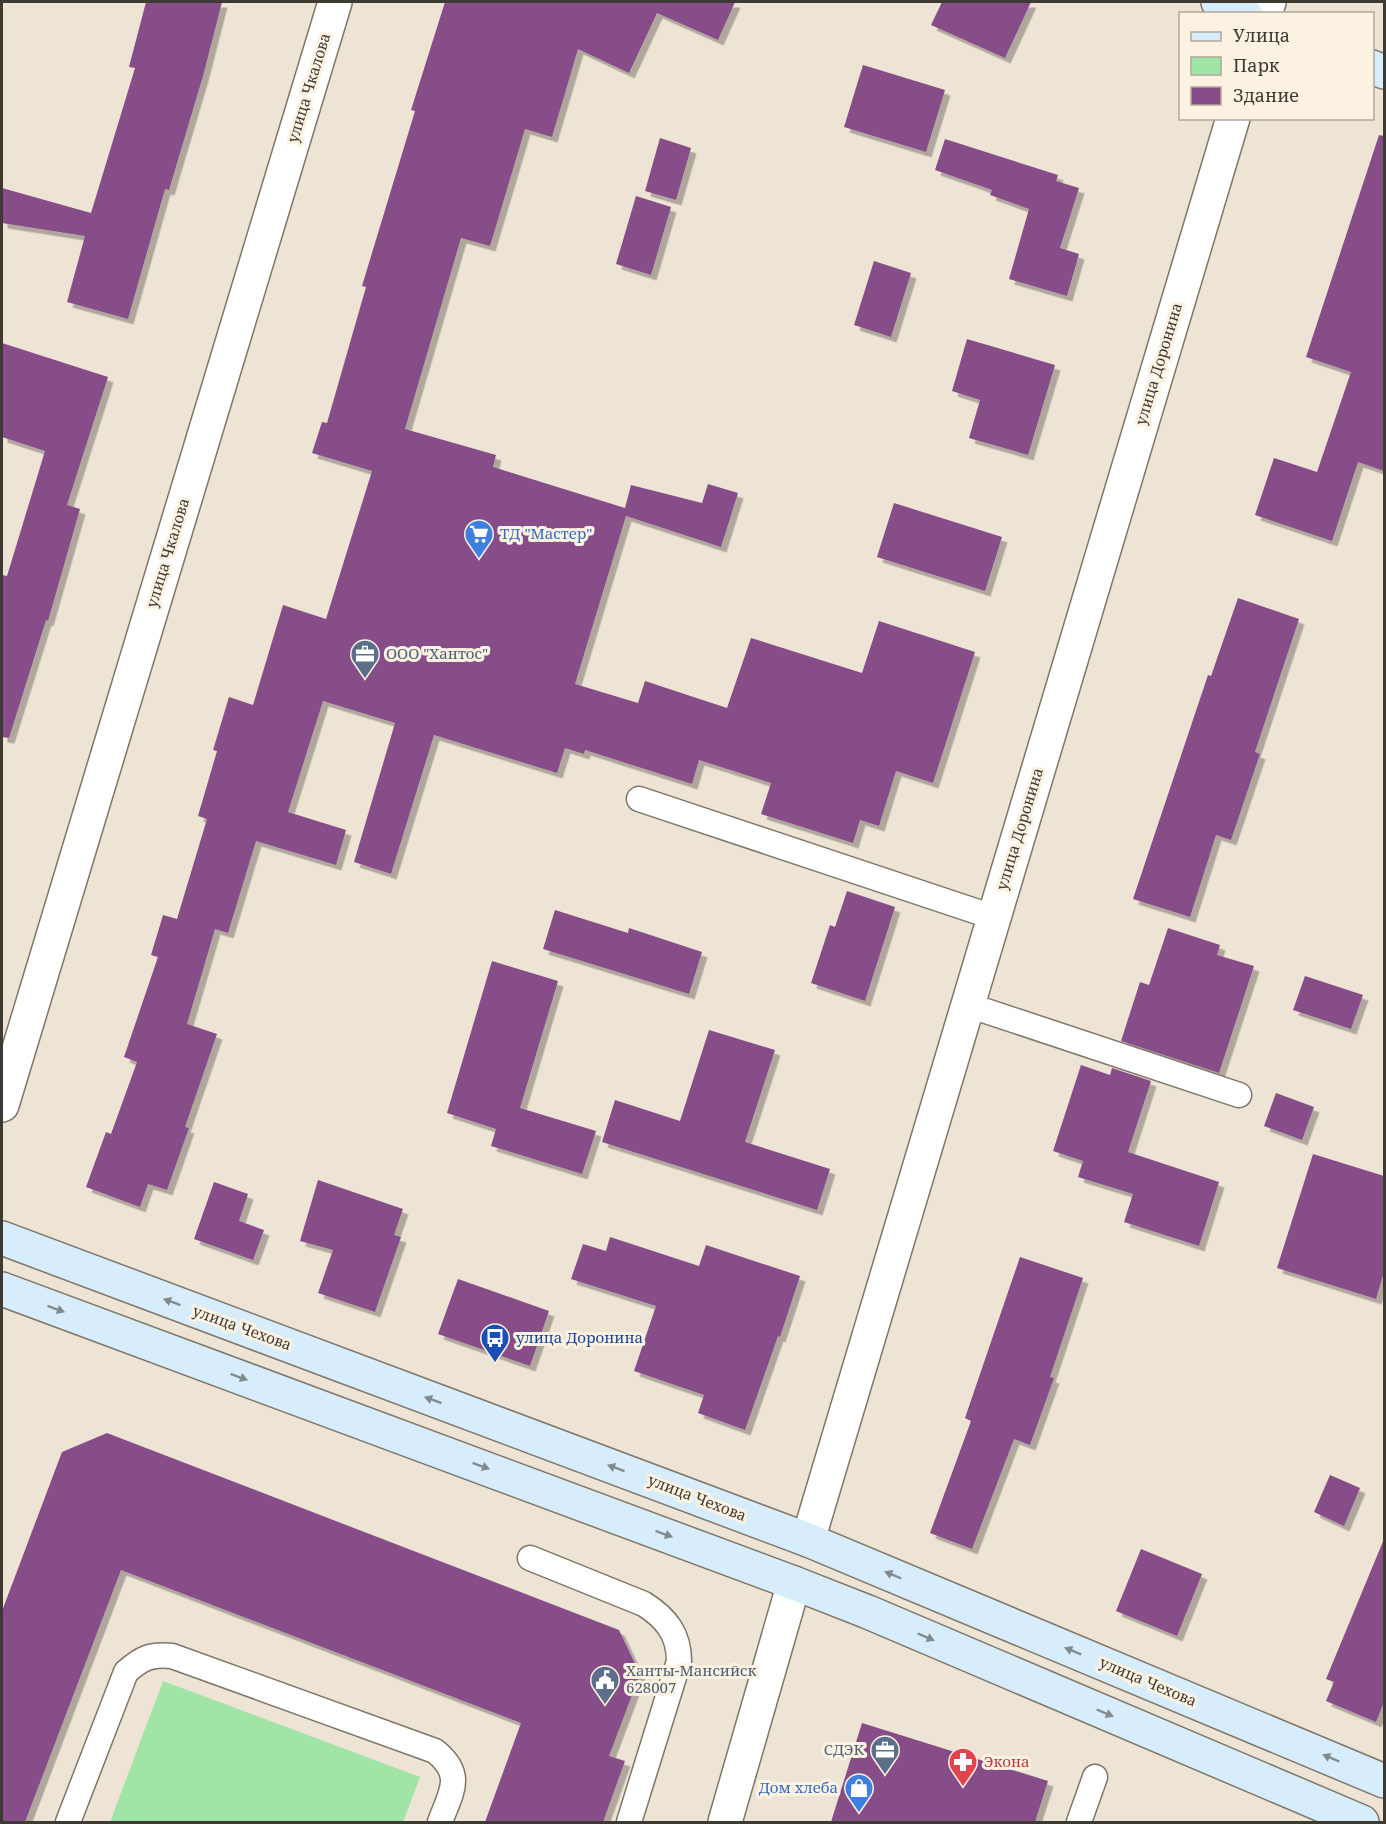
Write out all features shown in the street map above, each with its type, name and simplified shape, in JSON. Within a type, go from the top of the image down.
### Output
[{"type":"main road","points":[[1218,2],[1240,12]]},
{"type":"main road","name":"улица Чехова","points":[[2,1238],[808,1540],[1384,1781]]},
{"type":"main road","points":[[2,1289],[868,1612],[1362,1822]]},
{"type":"main road","points":[[794,1583],[808,1540]]},
{"type":"street","name":"улица Чкалова","points":[[2,1105],[335,2]]},
{"type":"street","name":"улица Доронина","points":[[808,1540],[1232,120]]},
{"type":"street","points":[[725,1822],[794,1583]]},
{"type":"lane","points":[[639,799],[993,917]]},
{"type":"lane","points":[[968,1005],[1239,1095]]},
{"type":"lane","points":[[530,1558],[644,1604],[660,1614],[672,1630],[678,1646],[679,1661],[629,1822]]},
{"type":"lane","points":[[68,1822],[126,1672],[136,1663],[153,1655],[172,1656],[435,1751],[447,1761],[454,1775],[452,1789],[440,1822]]},
{"type":"lane","points":[[1079,1822],[1095,1778]]},
{"type":"green space","points":[[163,1681],[420,1777],[403,1822],[110,1822]]},
{"type":"building","points":[[146,2],[222,2],[203,76],[169,190],[165,189],[128,319],[67,302],[85,236],[2,223],[2,188],[91,213],[135,68],[129,67]]},
{"type":"building","points":[[445,2],[735,2],[718,40],[657,13],[629,73],[578,49],[552,137],[525,129],[490,246],[461,238],[405,429],[496,455],[493,467],[625,508],[631,485],[702,503],[708,484],[738,493],[721,547],[626,516],[575,684],[638,703],[645,681],[727,708],[751,638],[862,673],[879,621],[975,652],[933,783],[896,771],[879,826],[860,820],[853,843],[761,814],[771,783],[699,760],[692,784],[585,750],[584,754],[565,748],[557,773],[434,735],[391,874],[354,862],[395,723],[323,701],[288,812],[346,830],[336,865],[256,841],[228,933],[215,929],[187,1024],[217,1034],[185,1127],[189,1128],[167,1190],[148,1184],[140,1207],[86,1187],[106,1132],[111,1134],[137,1062],[124,1057],[158,957],[151,955],[163,915],[177,919],[207,819],[198,816],[217,751],[213,750],[229,697],[253,705],[283,605],[326,619],[372,471],[312,453],[322,422],[327,423],[366,287],[362,286],[415,111],[411,110]]},
{"type":"building","points":[[942,2],[1031,2],[1005,58],[931,25]]},
{"type":"building","points":[[863,65],[945,90],[926,152],[844,127]]},
{"type":"building","points":[[1379,135],[1384,136],[1384,471],[1358,462],[1332,541],[1255,515],[1274,458],[1317,472],[1351,372],[1306,357]]},
{"type":"building","points":[[660,138],[691,148],[676,200],[645,191]]},
{"type":"building","points":[[945,139],[1058,175],[1056,181],[1079,188],[1060,248],[1079,254],[1067,296],[1009,279],[1029,209],[990,195],[992,190],[935,170]]},
{"type":"building","points":[[636,196],[671,207],[651,275],[616,264]]},
{"type":"building","points":[[874,261],[911,273],[891,337],[854,325]]},
{"type":"building","points":[[967,339],[1055,365],[1028,455],[969,438],[980,400],[952,391]]},
{"type":"building","points":[[2,343],[108,377],[67,505],[80,509],[48,621],[46,620],[9,738],[2,737],[2,575],[7,576],[45,451],[2,437]]},
{"type":"building","points":[[894,503],[1002,537],[985,591],[877,557]]},
{"type":"building","points":[[1238,598],[1299,619],[1255,752],[1260,754],[1231,840],[1216,835],[1190,917],[1133,899],[1208,675],[1211,676]]},
{"type":"building","points":[[847,891],[895,907],[865,1001],[811,983],[830,925],[835,927]]},
{"type":"building","points":[[555,910],[628,933],[629,928],[702,952],[689,994],[543,949]]},
{"type":"building","points":[[1168,928],[1220,945],[1217,955],[1254,966],[1219,1073],[1121,1041],[1140,982],[1149,985]]},
{"type":"building","points":[[492,961],[558,981],[520,1108],[596,1131],[582,1174],[491,1146],[496,1129],[447,1113]]},
{"type":"building","points":[[1305,976],[1363,995],[1351,1029],[1293,1010]]},
{"type":"building","points":[[709,1030],[775,1050],[745,1142],[830,1169],[817,1210],[602,1142],[615,1100],[680,1121]]},
{"type":"building","points":[[1081,1065],[1110,1075],[1112,1068],[1151,1081],[1128,1152],[1219,1182],[1199,1246],[1124,1222],[1133,1194],[1078,1177],[1083,1161],[1053,1151]]},
{"type":"building","points":[[1276,1093],[1314,1107],[1302,1140],[1264,1126]]},
{"type":"building","points":[[1313,1154],[1384,1176],[1384,1272],[1376,1299],[1277,1268]]},
{"type":"building","points":[[318,1180],[403,1209],[394,1235],[401,1237],[375,1312],[318,1293],[333,1250],[300,1241]]},
{"type":"building","points":[[214,1182],[248,1194],[239,1221],[264,1230],[253,1260],[194,1239]]},
{"type":"building","points":[[610,1237],[699,1266],[706,1245],[800,1276],[745,1430],[698,1413],[704,1395],[634,1371],[656,1306],[571,1279],[583,1244],[606,1251]]},
{"type":"building","points":[[1020,1257],[1083,1278],[1050,1377],[1054,1378],[1030,1445],[1014,1439],[972,1549],[930,1533],[971,1421],[965,1418]]},
{"type":"building","points":[[458,1279],[549,1311],[530,1366],[438,1334]]},
{"type":"building","points":[[107,1433],[619,1630],[640,1674],[609,1756],[625,1761],[603,1822],[485,1822],[521,1723],[121,1570],[25,1822],[2,1822],[2,1611],[62,1452]]},
{"type":"building","points":[[1330,1475],[1360,1488],[1344,1526],[1314,1512]]},
{"type":"building","points":[[1384,1539],[1384,1702],[1376,1722],[1326,1701],[1334,1682],[1326,1679]]},
{"type":"building","points":[[1141,1549],[1202,1574],[1177,1636],[1116,1611]]},
{"type":"building","points":[[862,1723],[1048,1781],[1035,1822],[831,1822]]},
{"type":"place","name":"ТД \"Мастер\"","points":[[479,560]]},
{"type":"place","name":"ООО \"Хантос\"","points":[[365,680]]},
{"type":"place","name":"улица Доронина","points":[[495,1364]]},
{"type":"place","name":"Ханты-Мансийск 628007","points":[[605,1706]]},
{"type":"place","name":"СДЭК","points":[[885,1776]]},
{"type":"place","name":"Экона","points":[[963,1788]]},
{"type":"place","name":"Дом хлеба","points":[[859,1814]]}]
